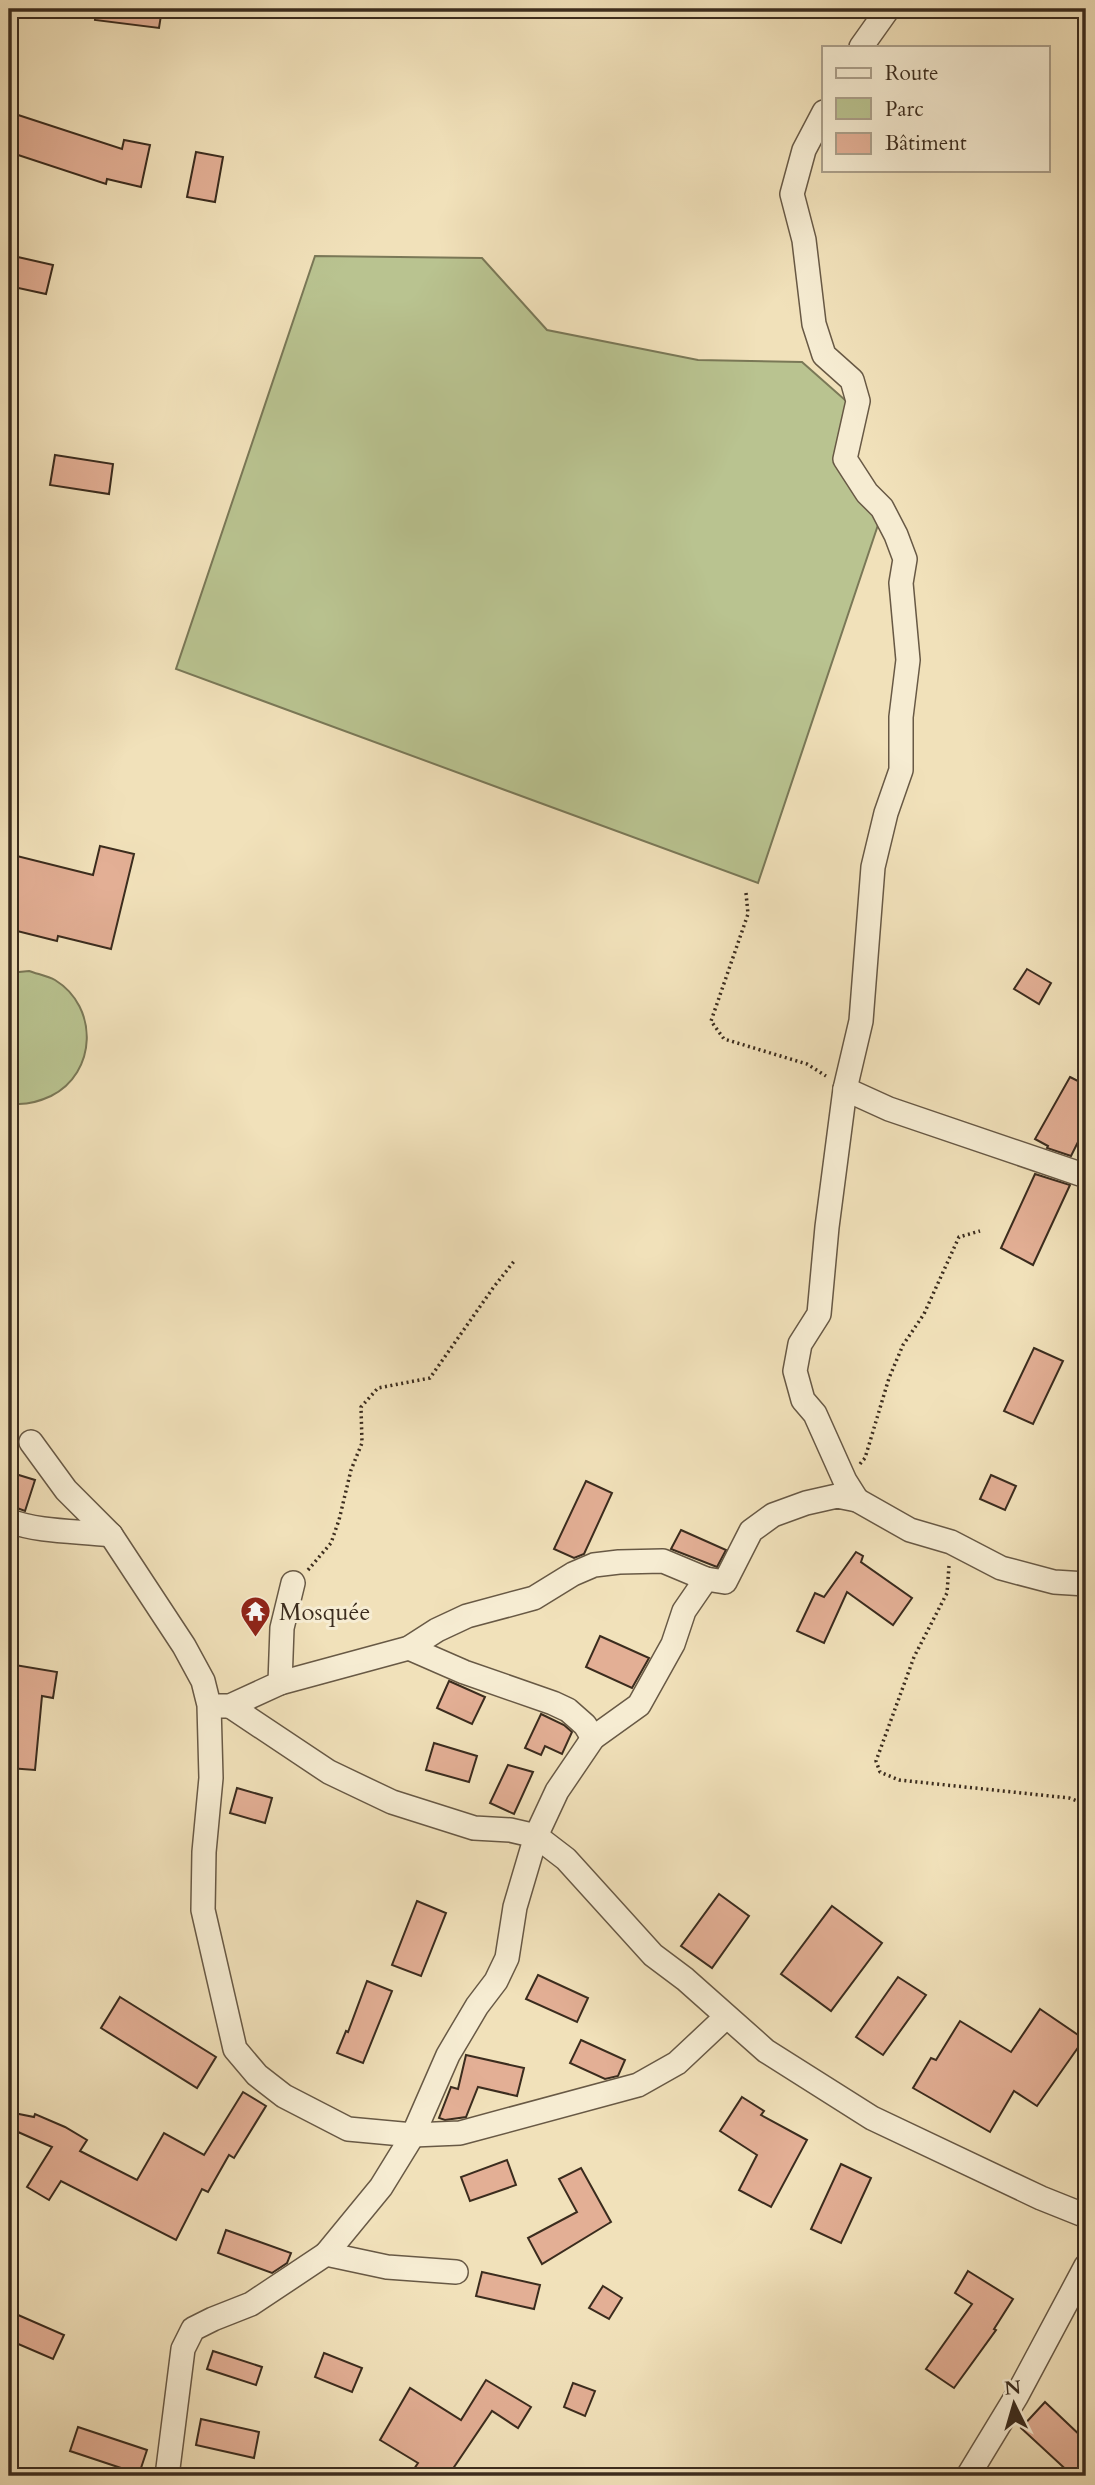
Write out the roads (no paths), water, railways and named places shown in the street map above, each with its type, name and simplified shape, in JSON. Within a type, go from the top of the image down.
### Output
[{"type":"street","points":[[862,46],[888,9]]},
{"type":"street","points":[[822,115],[804,150],[792,194],[803,240],[814,324],[820,345],[824,355],[852,380],[858,401],[845,458],[867,493],[882,508],[905,559],[901,583],[908,660],[901,717],[901,770],[886,813],[873,867],[861,1020],[845,1089],[818,1314],[800,1344],[795,1371],[803,1400],[815,1414],[851,1490],[910,1530],[951,1542],[1000,1569],[1054,1582],[1086,1584]]},
{"type":"street","points":[[845,1089],[889,1110],[1086,1176]]},
{"type":"street","points":[[31,1442],[66,1490],[111,1535],[220,1706],[329,1772],[392,1802],[474,1828],[510,1830],[536,1836],[566,1859],[653,1955],[685,1979],[766,2051],[872,2118],[1041,2199],[1086,2216]]},
{"type":"street","points":[[220,1706],[280,1683],[409,1648],[467,1615],[534,1598],[573,1573],[594,1565],[663,1561],[706,1579],[725,1582],[751,1531],[773,1516],[851,1490]]},
{"type":"street","points":[[9,1518],[26,1528],[111,1535]]},
{"type":"street","points":[[167,2476],[183,2349],[193,2329],[251,2304],[326,2254],[381,2187],[413,2135],[448,2055],[477,2006],[496,1981],[507,1958],[515,1907],[536,1836],[557,1791],[593,1738],[639,1705],[673,1644],[684,1611],[706,1579]]},
{"type":"street","points":[[280,1683],[282,1628],[293,1583]]},
{"type":"street","points":[[409,1648],[464,1672],[568,1710],[585,1725],[593,1738]]},
{"type":"street","points":[[220,1706],[204,1852],[203,1910],[235,2049],[257,2075],[284,2096],[348,2129],[413,2135],[460,2133],[638,2085],[677,2063],[726,2017]]},
{"type":"street","points":[[326,2254],[387,2267],[456,2272]]},
{"type":"street","points":[[973,2475],[1086,2266]]},
{"type":"place","name":"Mosquée","points":[[256,1639]]}]
